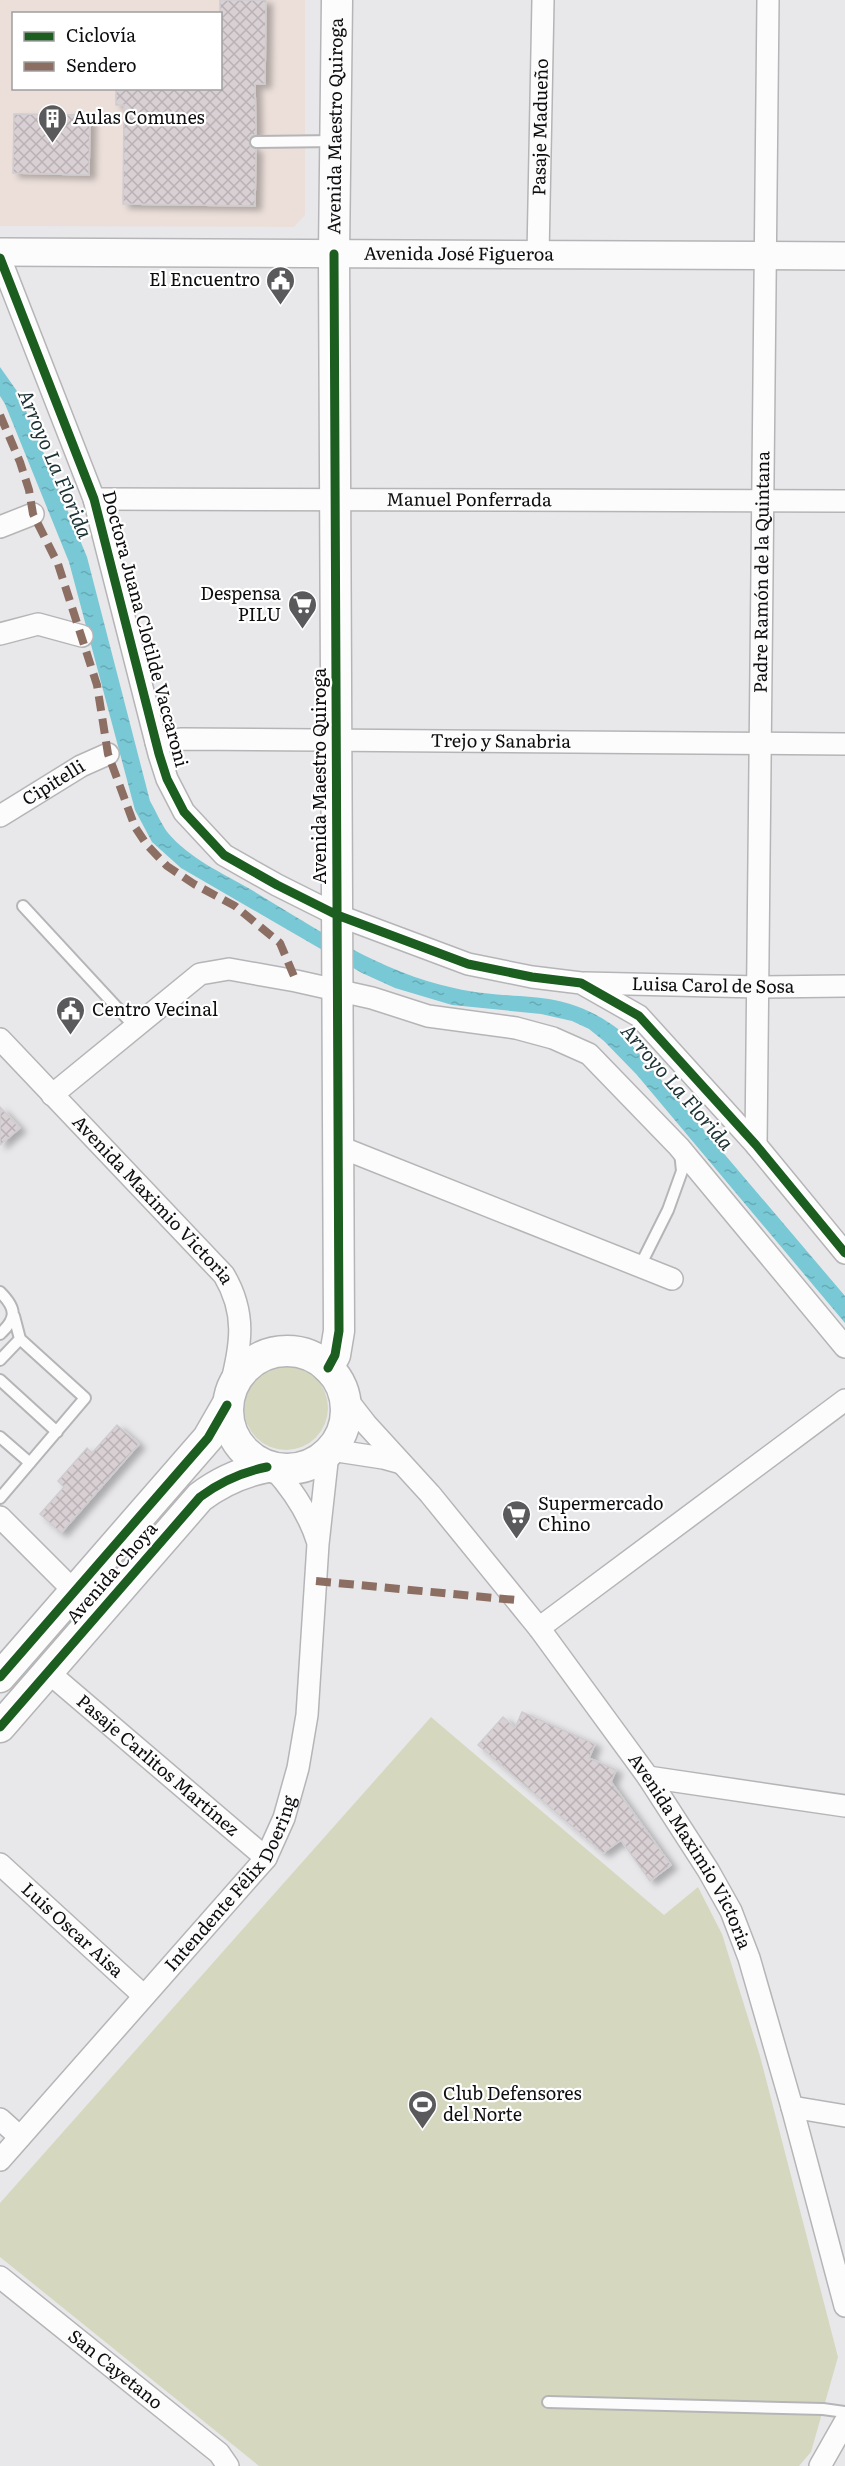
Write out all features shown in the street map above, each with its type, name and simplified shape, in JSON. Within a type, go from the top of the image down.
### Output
[{"type":"main road","name":"Avenida Maestro Quiroga","points":[[328,1368],[335,1355],[339,1331],[340,1147],[337,981],[334,254],[337,0]]},
{"type":"main road","points":[[282,1351],[298,1352],[315,1358],[328,1368],[339,1381],[345,1397],[345,1425],[340,1438],[330,1452],[302,1468],[270,1468],[249,1457],[236,1443],[228,1424],[228,1397],[238,1375],[250,1363],[265,1355],[282,1351]]},
{"type":"main road","name":"Avenida Choya","points":[[0,1677],[208,1438],[228,1397]]},
{"type":"main road","name":"Avenida Choya","points":[[0,1727],[200,1497],[216,1485],[236,1476],[270,1468]]},
{"type":"street","name":"Pasaje Madueño","points":[[538,255],[543,0]]},
{"type":"street","name":"Padre Ramón de la Quintana","points":[[756,1145],[768,0]]},
{"type":"street","name":"Avenida José Figueroa","points":[[0,252],[845,256]]},
{"type":"street","name":"Doctora Juana Clotilde Vaccaroni","points":[[0,258],[94,499],[156,742],[167,779],[184,812],[224,855],[337,923],[468,964],[532,977],[581,983],[639,1016],[836,1231],[845,1253]]},
{"type":"street","name":"Manuel Ponferrada","points":[[94,499],[845,501]]},
{"type":"street","points":[[0,527],[33,514]]},
{"type":"street","points":[[0,634],[38,624],[82,636]]},
{"type":"street","name":"Trejo y Sanabria","points":[[156,742],[182,739],[845,744]]},
{"type":"street","name":"Cipitelli","points":[[0,816],[81,766],[108,754]]},
{"type":"street","points":[[52,1095],[200,974],[229,969],[337,981],[372,998],[428,1016],[516,1028],[553,1038],[589,1054],[679,1147],[845,1347]]},
{"type":"street","name":"Luisa Carol de Sosa","points":[[581,983],[759,987],[845,986]]},
{"type":"street","name":"Avenida Maximio Victoria","points":[[0,1039],[224,1275],[235,1294],[240,1336],[228,1397]]},
{"type":"street","points":[[340,1147],[672,1279]]},
{"type":"street","name":"Avenida Maximio Victoria","points":[[345,1397],[401,1464],[430,1494],[539,1628],[648,1777],[708,1870],[731,1911],[749,1958],[792,2107],[845,2306]]},
{"type":"street","points":[[539,1628],[845,1400]]},
{"type":"street","points":[[330,1452],[383,1458],[401,1464]]},
{"type":"street","name":"Intendente Félix Doering","points":[[0,2160],[266,1858],[284,1818],[298,1768],[307,1715],[318,1544],[330,1452]]},
{"type":"street","name":"Intendente Félix Doering","points":[[270,1468],[286,1482],[304,1508],[318,1544]]},
{"type":"street","points":[[0,1517],[74,1591]]},
{"type":"street","name":"Pasaje Carlitos Martínez","points":[[48,1672],[266,1858]]},
{"type":"street","points":[[648,1777],[845,1806]]},
{"type":"street","name":"Luis Oscar Aisa","points":[[0,1864],[144,1996]]},
{"type":"street","points":[[792,2107],[845,2116]]},
{"type":"street","points":[[0,2119],[20,2137]]},
{"type":"street","name":"San Cayetano","points":[[0,2277],[219,2453],[228,2466]]},
{"type":"street","points":[[820,2466],[845,2422]]},
{"type":"lane","points":[[256,142],[335,141]]},
{"type":"lane","points":[[23,906],[135,1027]]},
{"type":"lane","points":[[640,1266],[668,1210],[682,1171],[679,1147]]},
{"type":"lane","points":[[0,1292],[11,1306],[20,1339],[85,1398],[0,1498]]},
{"type":"lane","points":[[0,1334],[14,1316]]},
{"type":"lane","points":[[0,1360],[20,1339]]},
{"type":"lane","points":[[0,1380],[57,1432]]},
{"type":"lane","points":[[0,1437],[30,1463]]},
{"type":"lane","points":[[548,2402],[823,2409],[845,2412]]},
{"type":"shaded area","points":[[0,0],[305,0],[305,215],[294,227],[0,226]]},
{"type":"green space","points":[[286,1366],[302,1369],[316,1378],[325,1392],[328,1408],[325,1424],[316,1438],[302,1447],[286,1450],[270,1447],[256,1438],[247,1424],[244,1408],[247,1392],[256,1378],[270,1369]]},
{"type":"green space","name":"Club Defensores del Norte","points":[[431,1717],[664,1915],[698,1887],[722,1934],[760,2056],[838,2357],[811,2452],[799,2466],[259,2466],[0,2257],[0,2203]]},
{"type":"water","points":[[0,367],[19,394],[87,557],[150,801],[168,833],[176,842],[206,864],[374,960],[427,981],[454,988],[538,998],[577,1006],[597,1015],[618,1029],[845,1296],[845,1323],[637,1075],[589,1029],[572,1021],[541,1014],[452,1005],[395,988],[362,973],[181,868],[152,842],[135,810],[69,562],[0,396]]},
{"type":"building","points":[[220,0],[266,0],[265,84],[255,84],[256,134],[249,142],[250,146],[256,149],[255,206],[123,204],[124,105],[116,105],[116,90],[222,90],[222,12],[220,12]]},
{"type":"building","name":"Aulas Comunes","points":[[14,114],[90,115],[89,175],[13,173]]},
{"type":"building","points":[[0,1107],[20,1128],[0,1145]]},
{"type":"building","points":[[117,1425],[139,1444],[61,1533],[40,1514],[64,1487],[58,1481],[87,1448],[92,1453]]},
{"type":"building","points":[[522,1712],[595,1744],[589,1758],[616,1770],[611,1782],[671,1865],[650,1881],[621,1840],[603,1853],[478,1745],[503,1717],[515,1728]]},
{"type":"marked path","points":[[0,415],[20,462],[29,490],[33,514],[58,564],[97,685],[108,754],[135,827],[147,845],[167,866],[194,884],[235,906],[280,943],[296,981]]},
{"type":"marked path","points":[[316,1581],[516,1600]]},
{"type":"cycle path","points":[[328,1368],[335,1355],[339,1331],[334,254]]},
{"type":"cycle path","points":[[0,258],[94,499],[159,754],[167,779],[184,812],[224,855],[337,915],[468,964],[532,977],[581,983],[639,1016],[756,1145],[845,1253]]},
{"type":"cycle path","points":[[0,1677],[208,1438],[227,1405]]},
{"type":"cycle path","points":[[0,1727],[200,1497],[232,1478],[267,1467]]},
{"type":"place","name":"Aulas Comunes","points":[[52,144]]},
{"type":"place","name":"El Encuentro","points":[[281,306]]},
{"type":"place","name":"Despensa PILU","points":[[302,630]]},
{"type":"place","name":"Centro Vecinal","points":[[71,1036]]},
{"type":"place","name":"Supermercado Chino","points":[[517,1540]]},
{"type":"place","name":"Club Defensores del Norte","points":[[422,2130]]},
{"type":"water label","name":"Arroyo La Florida","points":[[55,464]]},
{"type":"water label","name":"Arroyo La Florida","points":[[677,1087]]}]
